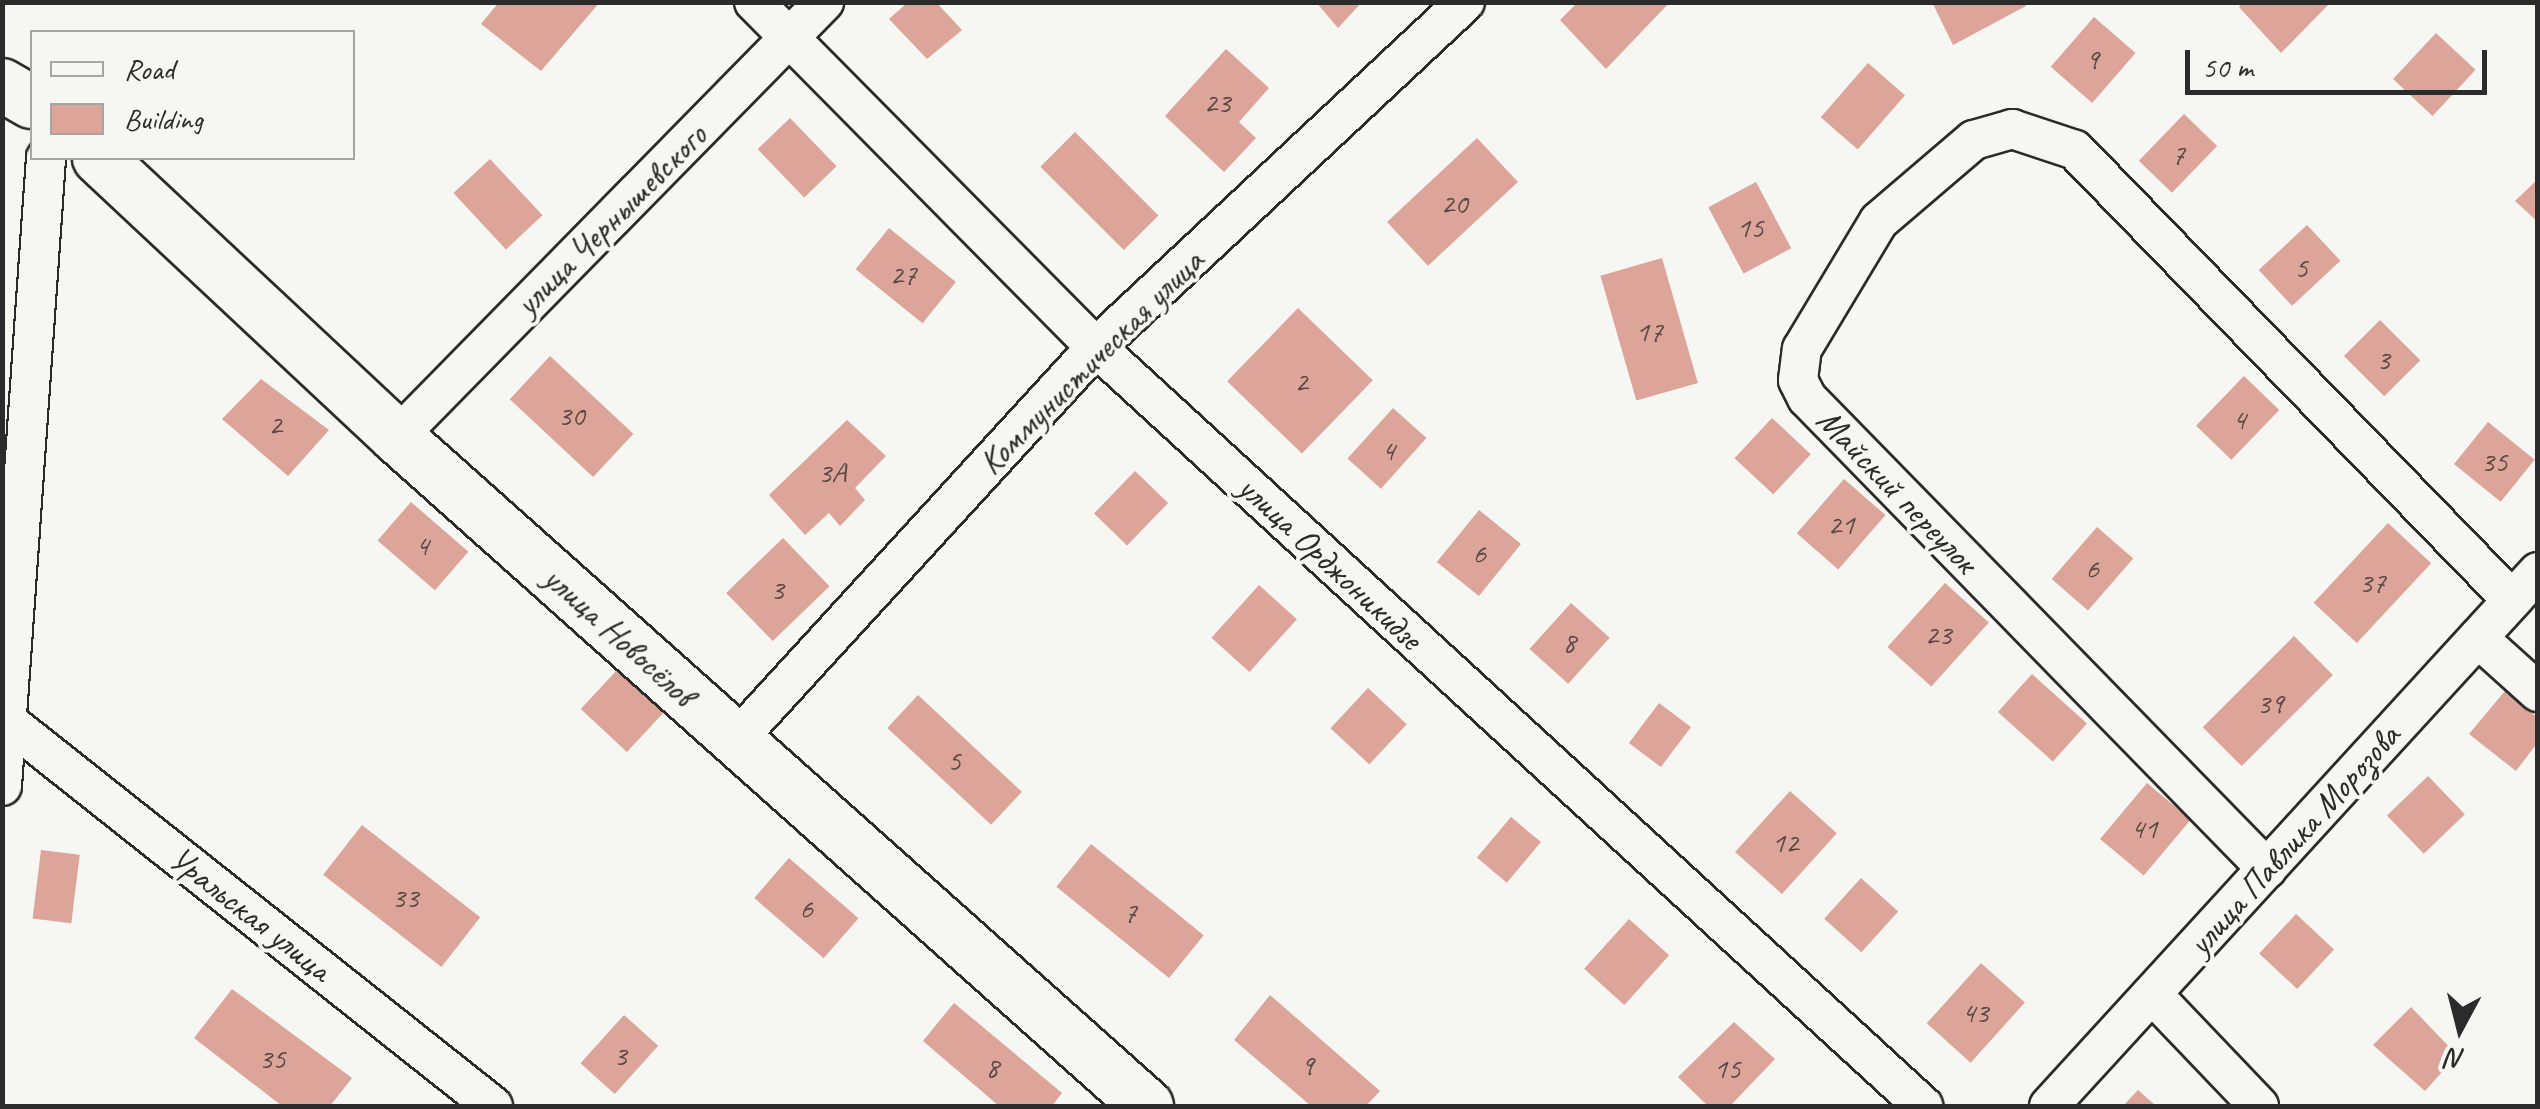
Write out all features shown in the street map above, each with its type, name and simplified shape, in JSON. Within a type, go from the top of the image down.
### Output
[{"type":"street","name":"улица Орджоникидзе","points":[[754,2],[1096,348],[1923,1106]]},
{"type":"street","name":"улица Чернышевского","points":[[397,438],[824,2]]},
{"type":"street","name":"Коммунистическая улица","points":[[736,740],[1096,348],[1465,2]]},
{"type":"street","points":[[2,85],[30,101]]},
{"type":"street","name":"Майский переулок","points":[[2267,869],[1807,398],[1798,380],[1802,349],[1879,221],[1974,140],[2012,129],[2075,150],[2512,600]]},
{"type":"street","points":[[2,786],[46,160]]},
{"type":"street","name":"улица Новосёлов","points":[[100,160],[397,438],[1147,1106]]},
{"type":"street","name":"улица Павлика Морозова","points":[[2049,1106],[2538,572]]},
{"type":"street","points":[[2478,638],[2538,692]]},
{"type":"street","name":"Уральская улица","points":[[7,722],[493,1106]]},
{"type":"street","points":[[2152,994],[2259,1106]]},
{"type":"building","points":[[499,2],[600,2],[541,71],[481,24]]},
{"type":"building","points":[[908,2],[936,2],[962,30],[927,59],[889,19]]},
{"type":"building","points":[[1316,2],[1362,2],[1338,28]]},
{"type":"building","points":[[1578,2],[1670,2],[1606,69],[1560,20]]},
{"type":"building","points":[[1932,2],[2024,2],[2026,6],[1953,45]]},
{"type":"building","points":[[2243,2],[2331,2],[2281,53],[2239,7]]},
{"type":"building","points":[[2094,17],[2136,53],[2092,103],[2051,67]]},
{"type":"building","points":[[2436,33],[2475,70],[2433,116],[2393,79]]},
{"type":"building","points":[[1226,49],[1269,88],[1239,122],[1256,138],[1224,172],[1165,116]]},
{"type":"building","points":[[1868,63],[1905,95],[1858,149],[1821,117]]},
{"type":"building","points":[[2184,114],[2217,146],[2172,193],[2139,161]]},
{"type":"building","points":[[790,118],[837,166],[804,197],[758,149]]},
{"type":"building","points":[[1075,132],[1158,215],[1124,250],[1040,167]]},
{"type":"building","points":[[1477,138],[1518,182],[1428,266],[1387,222]]},
{"type":"building","points":[[490,159],[543,215],[506,249],[453,193]]},
{"type":"building","points":[[2538,179],[2538,222],[2515,201]]},
{"type":"building","points":[[1756,182],[1791,248],[1744,274],[1708,207]]},
{"type":"building","points":[[2307,225],[2340,261],[2292,306],[2259,270]]},
{"type":"building","points":[[889,228],[956,282],[922,323],[856,269]]},
{"type":"building","points":[[1662,258],[1698,383],[1636,401],[1600,276]]},
{"type":"building","points":[[1298,308],[1373,380],[1302,454],[1227,381]]},
{"type":"building","points":[[2380,320],[2420,360],[2384,396],[2344,356]]},
{"type":"building","points":[[550,356],[633,434],[593,477],[510,399]]},
{"type":"building","points":[[2244,376],[2279,410],[2231,460],[2196,426]]},
{"type":"building","points":[[261,379],[329,430],[288,476],[222,419]]},
{"type":"building","points":[[1393,408],[1426,438],[1381,489],[1347,459]]},
{"type":"building","points":[[1772,418],[1811,454],[1773,494],[1734,458]]},
{"type":"building","points":[[847,420],[886,456],[855,488],[865,500],[840,526],[829,513],[805,535],[769,495]]},
{"type":"building","points":[[2488,422],[2535,460],[2501,502],[2454,464]]},
{"type":"building","points":[[1135,471],[1168,503],[1127,545],[1094,513]]},
{"type":"building","points":[[1844,479],[1886,515],[1838,569],[1797,533]]},
{"type":"building","points":[[411,502],[468,552],[435,590],[378,540]]},
{"type":"building","points":[[1479,510],[1521,544],[1479,596],[1437,562]]},
{"type":"building","points":[[2388,523],[2431,563],[2357,643],[2314,603]]},
{"type":"building","points":[[2097,527],[2133,558],[2088,611],[2052,579]]},
{"type":"building","points":[[783,538],[830,586],[773,641],[726,593]]},
{"type":"building","points":[[1945,583],[1989,622],[1931,686],[1887,647]]},
{"type":"building","points":[[1259,585],[1297,619],[1249,672],[1211,638]]},
{"type":"building","points":[[1571,603],[1610,638],[1568,684],[1530,649]]},
{"type":"building","points":[[2294,636],[2333,675],[2242,766],[2203,727]]},
{"type":"building","points":[[619,668],[665,711],[627,752],[581,709]]},
{"type":"building","points":[[2032,674],[2087,724],[2053,761],[1998,712]]},
{"type":"building","points":[[1368,688],[1407,724],[1369,764],[1330,728]]},
{"type":"building","points":[[2505,691],[2538,718],[2538,742],[2516,771],[2469,734]]},
{"type":"building","points":[[918,695],[1022,792],[991,825],[887,728]]},
{"type":"building","points":[[1659,703],[1691,727],[1661,767],[1629,743]]},
{"type":"building","points":[[2428,776],[2465,814],[2424,854],[2387,816]]},
{"type":"building","points":[[2147,783],[2191,820],[2144,876],[2100,839]]},
{"type":"building","points":[[1790,791],[1837,833],[1782,894],[1735,852]]},
{"type":"building","points":[[1511,817],[1541,842],[1507,883],[1477,858]]},
{"type":"building","points":[[362,825],[480,917],[441,967],[323,875]]},
{"type":"building","points":[[1091,844],[1204,935],[1169,978],[1056,887]]},
{"type":"building","points":[[41,850],[80,855],[71,923],[33,918]]},
{"type":"building","points":[[789,858],[858,918],[824,958],[754,898]]},
{"type":"building","points":[[1861,878],[1898,911],[1861,952],[1824,919]]},
{"type":"building","points":[[2296,914],[2334,949],[2297,989],[2259,953]]},
{"type":"building","points":[[1629,919],[1669,955],[1624,1005],[1584,969]]},
{"type":"building","points":[[1981,963],[2025,1002],[1971,1063],[1927,1023]]},
{"type":"building","points":[[232,989],[352,1078],[330,1106],[282,1106],[194,1038]]},
{"type":"building","points":[[1270,995],[1380,1091],[1366,1106],[1311,1106],[1234,1040]]},
{"type":"building","points":[[954,1003],[1062,1093],[1052,1106],[999,1106],[923,1041]]},
{"type":"building","points":[[2411,1007],[2457,1055],[2425,1091],[2373,1045]]},
{"type":"building","points":[[624,1015],[658,1046],[615,1094],[581,1063]]},
{"type":"building","points":[[1734,1022],[1775,1059],[1730,1106],[1708,1106],[1678,1077]]},
{"type":"building","points":[[2138,1090],[2156,1106],[2123,1106]]}]
